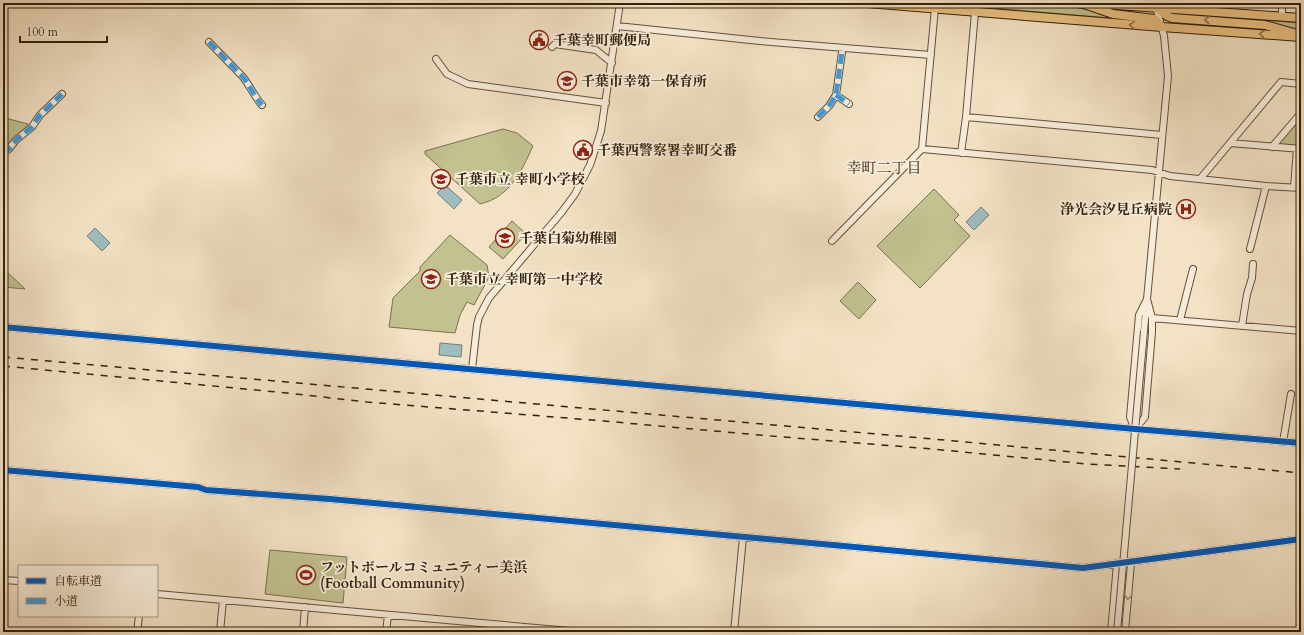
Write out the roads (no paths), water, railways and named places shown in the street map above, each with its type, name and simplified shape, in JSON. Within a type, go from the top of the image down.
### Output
[{"type":"highway","points":[[867,3],[1162,27],[1301,36]]},
{"type":"highway","points":[[1081,3],[1113,14],[1155,19],[1162,27]]},
{"type":"highway","points":[[1090,3],[1156,6],[1301,18]]},
{"type":"highway","points":[[1156,6],[1164,14],[1172,18],[1265,25],[1301,36]]},
{"type":"street","points":[[472,369],[477,325],[482,310],[494,290],[549,228],[574,194],[590,165],[601,131],[620,3]]},
{"type":"street","points":[[1282,3],[1282,17]]},
{"type":"street","points":[[1117,632],[1168,76],[1166,50],[1156,6]]},
{"type":"street","points":[[832,242],[922,149],[935,8]]},
{"type":"street","points":[[961,152],[966,117],[975,12]]},
{"type":"street","points":[[617,26],[931,55]]},
{"type":"street","points":[[209,42],[244,77],[254,97],[262,105]]},
{"type":"street","points":[[552,47],[555,44],[596,50],[612,63]]},
{"type":"street","points":[[818,117],[829,106],[836,95],[842,52]]},
{"type":"street","points":[[436,59],[447,74],[468,84],[606,103]]},
{"type":"street","points":[[1200,178],[1281,82],[1301,84]]},
{"type":"street","points":[[3,153],[32,127],[40,116],[62,94]]},
{"type":"street","points":[[836,95],[850,104]]},
{"type":"street","points":[[1272,147],[1300,114]]},
{"type":"street","points":[[966,117],[1162,136]]},
{"type":"street","points":[[1230,143],[1299,149],[1294,187]]},
{"type":"street","points":[[922,149],[1152,170],[1170,176],[1266,186],[1301,188]]},
{"type":"street","points":[[1250,248],[1266,186]]},
{"type":"street","points":[[1242,326],[1247,294],[1252,278],[1253,264]]},
{"type":"street","points":[[1180,320],[1193,270]]},
{"type":"street","points":[[1135,429],[1130,417],[1139,315],[1147,299]]},
{"type":"street","points":[[1135,429],[1145,417],[1152,332],[1152,318],[1147,299]]},
{"type":"street","points":[[1152,318],[1301,331]]},
{"type":"street","points":[[3,326],[1301,443]]},
{"type":"street","points":[[1283,442],[1291,394]]},
{"type":"street","points":[[3,470],[198,487],[206,490],[330,499],[1083,568],[1131,563],[1301,539]]},
{"type":"street","points":[[734,632],[743,537]]},
{"type":"street","points":[[1125,632],[1131,563]]},
{"type":"street","points":[[1111,632],[1117,564]]},
{"type":"street","points":[[3,580],[18,581]]},
{"type":"street","points":[[158,594],[581,632]]},
{"type":"street","points":[[220,632],[223,600]]},
{"type":"street","points":[[303,632],[305,608]]},
{"type":"street","points":[[386,632],[388,615]]},
{"type":"street","points":[[137,632],[139,617]]},
{"type":"water","points":[[445,185],[462,200],[454,209],[437,193]]},
{"type":"water","points":[[981,207],[989,215],[974,230],[966,222]]},
{"type":"water","points":[[95,228],[110,243],[102,251],[87,236]]},
{"type":"water","points":[[440,343],[462,345],[461,357],[439,355]]},
{"type":"railway","points":[[3,357],[1301,473]]},
{"type":"railway","points":[[3,366],[367,402],[932,449],[1087,464],[1180,469]]},
{"type":"place","name":"千葉幸町郵便局","points":[[539,40]]},
{"type":"place","name":"千葉市幸第一保育所","points":[[567,81]]},
{"type":"place","name":"千葉西警察署幸町交番","points":[[583,150]]},
{"type":"place","name":"千葉市立 幸町小学校","points":[[441,179]]},
{"type":"place","name":"浄光会汐見丘病院","points":[[1186,209]]},
{"type":"place","name":"千葉白菊幼稚園","points":[[505,238]]},
{"type":"place","name":"千葉市立 幸町第一中学校","points":[[431,279]]},
{"type":"place","name":"フットボールコミュニティー美浜 (Football Community)","points":[[306,575]]},
{"type":"district","name":"幸町二丁目","points":[[884,168]]}]
